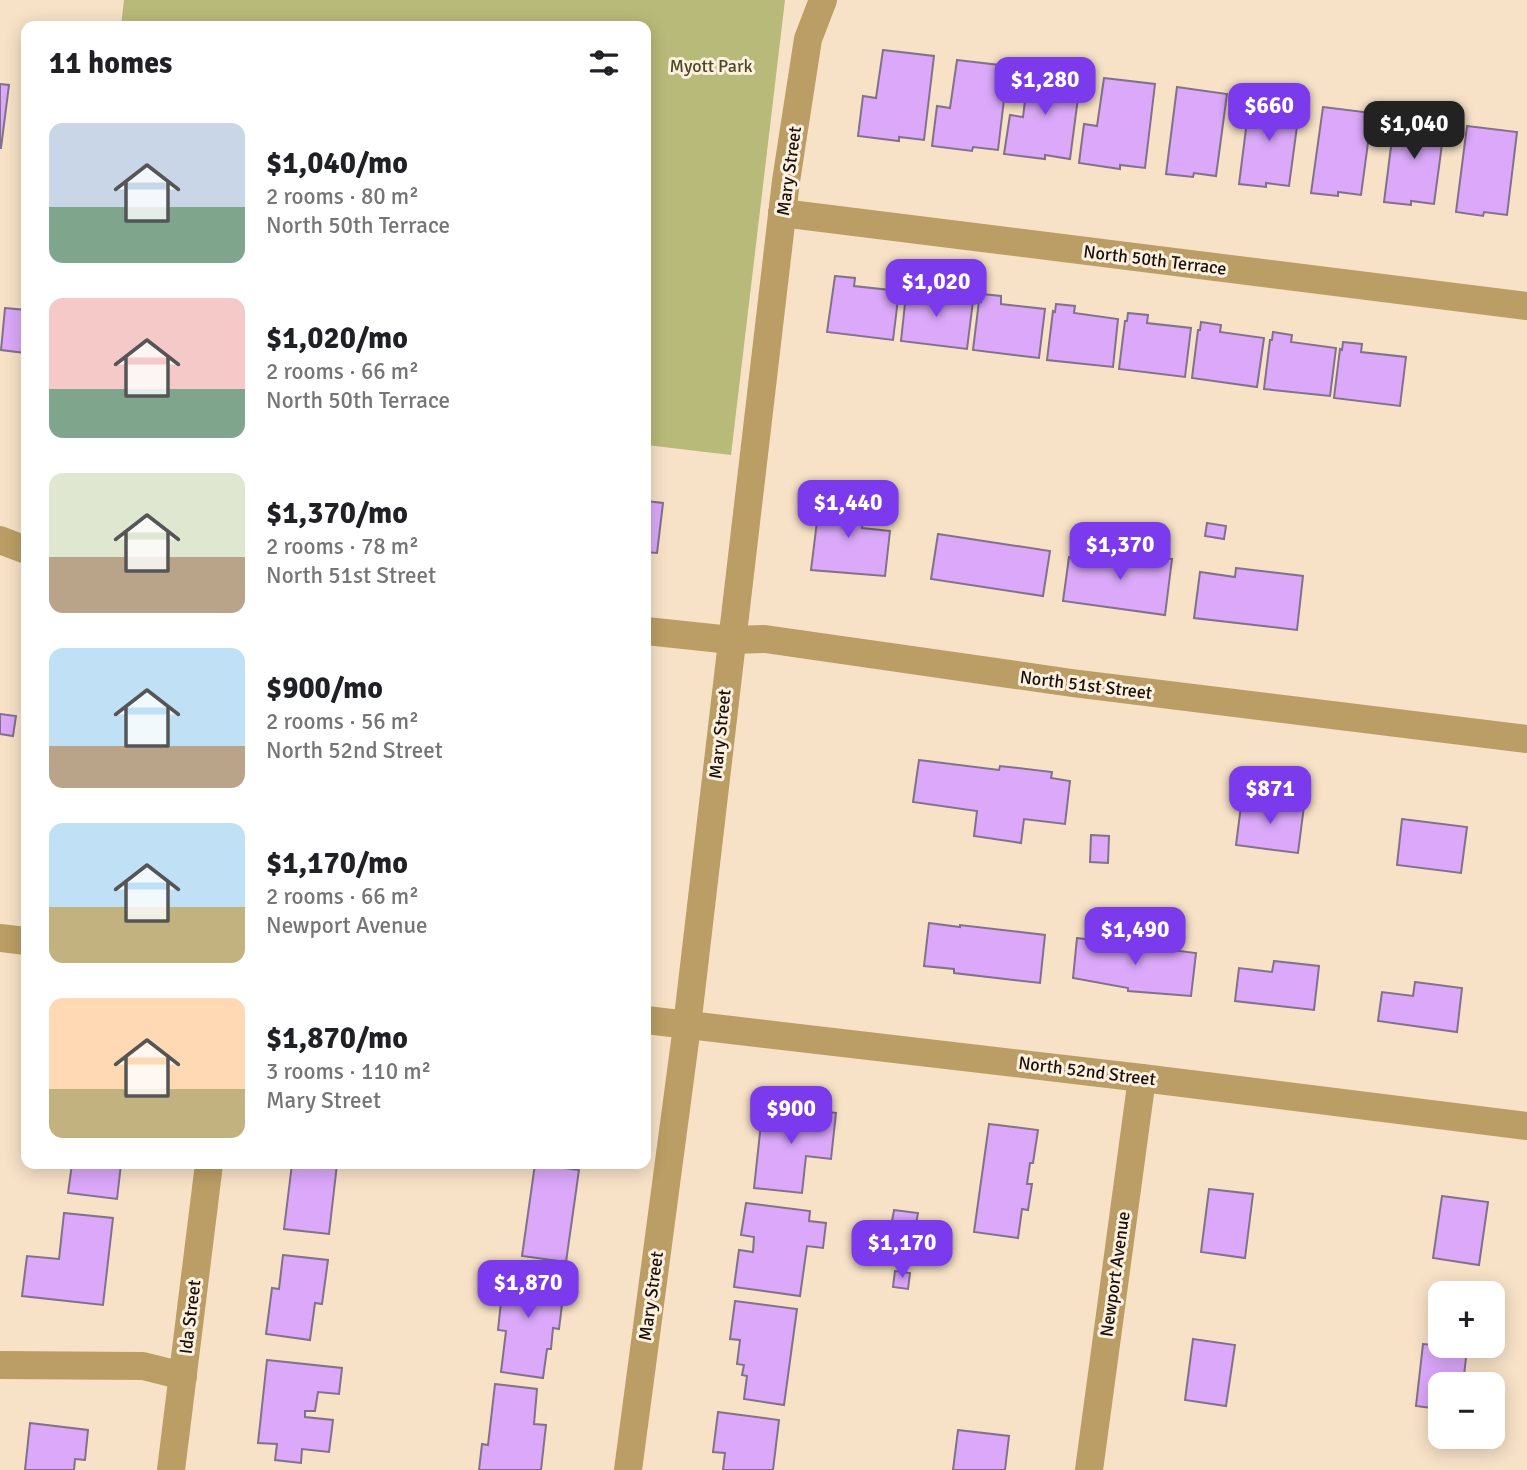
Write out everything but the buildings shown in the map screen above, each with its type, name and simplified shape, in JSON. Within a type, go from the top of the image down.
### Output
[{"type":"street","name":"Mary Street","points":[[628,1470],[687,1026],[782,214],[808,39],[823,0]]},
{"type":"street","name":"North 50th Terrace","points":[[782,214],[1527,306]]},
{"type":"street","points":[[0,540],[21,548]]},
{"type":"street","name":"North 51st Street","points":[[651,632],[731,640],[765,639],[1072,683],[1527,739]]},
{"type":"street","points":[[0,938],[21,940]]},
{"type":"street","name":"North 52nd Street","points":[[651,1021],[1527,1126]]},
{"type":"street","name":"Newport Avenue","points":[[1089,1470],[1142,1078]]},
{"type":"street","name":"Ida Street","points":[[171,1470],[208,1169]]},
{"type":"street","points":[[0,1365],[142,1366],[183,1376]]},
{"type":"green space","name":"Myott Park","points":[[124,0],[785,0],[731,455],[651,446],[651,21],[122,21]]}]
